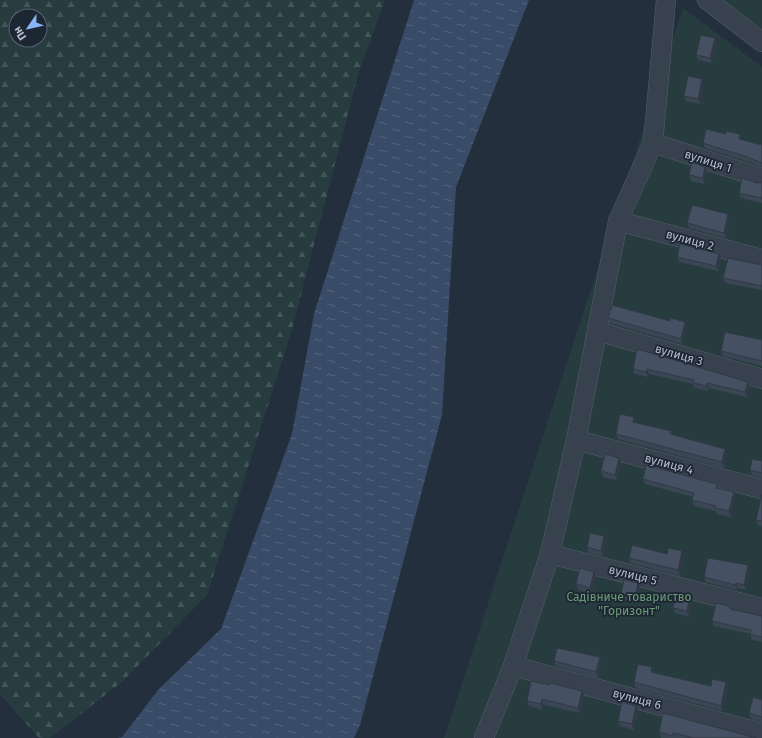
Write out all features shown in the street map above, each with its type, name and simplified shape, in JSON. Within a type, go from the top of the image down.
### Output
[{"type":"street","points":[[484,738],[513,666],[550,554],[576,440],[618,221],[653,143],[666,0]]},
{"type":"street","points":[[707,0],[762,42]]},
{"type":"street","name":"вулиця 1","points":[[653,143],[762,178]]},
{"type":"street","name":"вулиця 2","points":[[618,221],[762,259]]},
{"type":"street","name":"вулиця 3","points":[[596,331],[762,379]]},
{"type":"street","name":"вулиця 4","points":[[576,440],[762,489]]},
{"type":"street","name":"вулиця 5","points":[[550,554],[762,608]]},
{"type":"street","name":"вулиця 6","points":[[513,666],[762,732]]},
{"type":"green space","points":[[0,0],[385,0],[358,75],[291,333],[207,595],[123,681],[50,738],[39,738],[0,694]]},
{"type":"green space","points":[[694,0],[762,0],[762,49]]},
{"type":"green space","name":"Садівниче товариство \"Горизонт\"","points":[[683,8],[762,67],[762,738],[444,738]]},
{"type":"water","points":[[414,0],[529,0],[456,187],[442,415],[360,725],[354,738],[118,738],[122,737],[159,689],[221,629],[292,434],[314,314]]},
{"type":"building","points":[[701,35],[715,38],[710,58],[696,55]]},
{"type":"building","points":[[688,76],[702,79],[698,99],[684,96]]},
{"type":"building","points":[[706,129],[726,134],[726,131],[740,134],[739,139],[762,145],[762,163],[703,143]]},
{"type":"building","points":[[692,162],[705,167],[703,178],[689,175]]},
{"type":"building","points":[[742,178],[757,183],[762,182],[762,198],[739,193]]},
{"type":"building","points":[[692,205],[728,214],[724,233],[687,223]]},
{"type":"building","points":[[680,244],[719,254],[716,266],[677,257]]},
{"type":"building","points":[[728,258],[762,265],[762,286],[723,278]]},
{"type":"building","points":[[612,305],[670,321],[671,318],[685,322],[681,339],[608,318]]},
{"type":"building","points":[[725,332],[762,340],[762,361],[721,351]]},
{"type":"building","points":[[637,349],[748,382],[745,392],[707,383],[707,386],[693,383],[694,380],[647,369],[646,372],[633,369]]},
{"type":"building","points":[[620,414],[634,417],[633,422],[671,431],[670,434],[725,449],[722,462],[616,434]]},
{"type":"building","points":[[605,454],[619,458],[615,475],[601,471]]},
{"type":"building","points":[[752,459],[762,461],[762,473],[750,470]]},
{"type":"building","points":[[646,465],[717,484],[716,488],[734,492],[729,511],[692,500],[694,493],[643,479]]},
{"type":"building","points":[[762,494],[762,521],[756,520]]},
{"type":"building","points":[[590,533],[604,536],[601,551],[587,547]]},
{"type":"building","points":[[632,545],[667,554],[668,548],[682,551],[678,570],[629,558]]},
{"type":"building","points":[[708,558],[748,565],[744,585],[736,583],[735,585],[704,577]]},
{"type":"building","points":[[580,568],[594,572],[590,588],[576,584]]},
{"type":"building","points":[[624,580],[638,583],[635,597],[621,594]]},
{"type":"building","points":[[676,593],[690,596],[687,611],[673,608]]},
{"type":"building","points":[[716,603],[730,606],[730,609],[762,616],[762,637],[750,634],[751,630],[712,621]]},
{"type":"building","points":[[557,648],[600,657],[596,672],[554,661]]},
{"type":"building","points":[[638,664],[652,667],[651,672],[711,686],[712,679],[726,682],[721,706],[634,682]]},
{"type":"building","points":[[531,681],[549,685],[550,683],[582,691],[578,708],[542,699],[541,704],[527,701]]},
{"type":"building","points":[[753,697],[762,700],[762,717],[749,713]]},
{"type":"building","points":[[622,702],[636,706],[632,724],[618,721]]},
{"type":"building","points":[[663,713],[756,738],[694,738],[673,733],[673,736],[659,732]]}]
